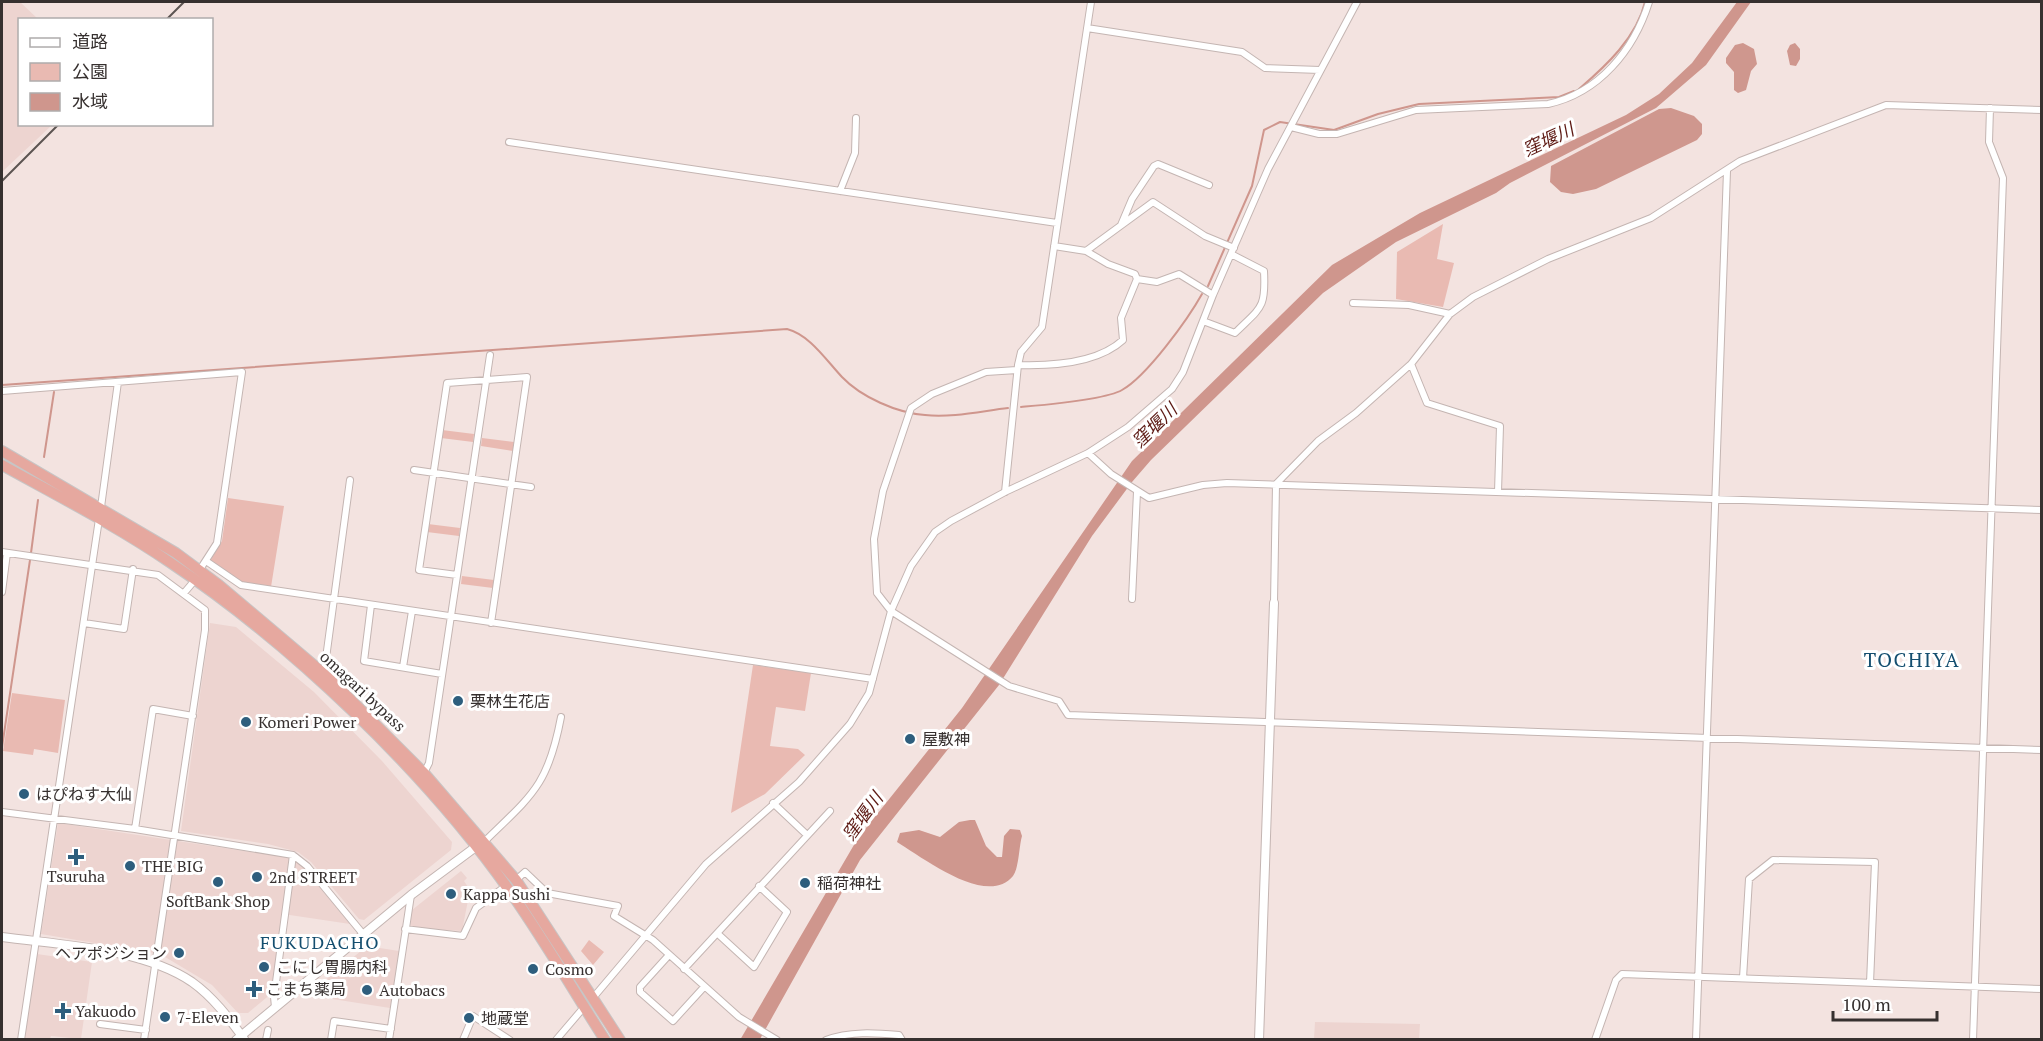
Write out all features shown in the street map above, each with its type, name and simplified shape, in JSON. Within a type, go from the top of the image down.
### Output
[{"type":"highway","name":"omagari bypass","points":[[2,452],[176,553],[213,592],[323,684],[480,844]]},
{"type":"highway","name":"omagari bypass","points":[[2,465],[197,575],[324,673],[424,772],[511,883],[593,997],[620,1040]]},
{"type":"highway","name":"omagari bypass","points":[[511,883],[605,1040]]},
{"type":"street","points":[[1005,492],[1018,368],[1021,352],[1042,327],[1091,2]]},
{"type":"street","points":[[556,1040],[706,864],[799,782],[862,708],[873,679],[891,611],[911,566],[935,532],[1005,492],[1088,453],[1128,427],[1172,389],[1183,372],[1213,295],[1268,169],[1357,2]]},
{"type":"street","points":[[1291,127],[1319,134],[1337,134],[1416,110],[1564,101],[1600,80],[1618,59],[1636,31],[1649,2]]},
{"type":"street","points":[[1087,28],[1242,52],[1265,68],[1320,70]]},
{"type":"street","points":[[1258,1040],[1274,603],[1276,484],[1318,441],[1356,413],[1411,364],[1450,314],[1473,297],[1506,279],[1651,218],[1740,161],[1886,105],[2042,110]]},
{"type":"street","points":[[1973,1040],[2003,178],[1989,142],[1990,108]]},
{"type":"street","points":[[840,191],[855,153],[856,118]]},
{"type":"street","points":[[510,142],[1058,223]]},
{"type":"street","points":[[1120,225],[1132,200],[1154,166],[1158,164],[1209,184]]},
{"type":"street","points":[[1696,1040],[1727,171]]},
{"type":"street","points":[[1086,252],[1120,225],[1156,202],[1205,236],[1223,244],[1264,271],[1266,298],[1262,306],[1235,333],[1203,321]]},
{"type":"street","points":[[1054,246],[1086,252],[1108,264],[1135,274],[1137,279],[1121,318],[1124,340],[1115,348],[1054,366],[986,372],[932,394],[909,412],[883,491],[874,538],[877,592],[891,611],[1008,686],[1059,701],[1068,715],[2042,750]]},
{"type":"street","points":[[1137,279],[1157,282],[1179,274],[1213,295]]},
{"type":"street","points":[[1353,303],[1409,305],[1450,314]]},
{"type":"street","points":[[424,772],[429,763],[490,355]]},
{"type":"street","points":[[1411,364],[1427,403],[1500,426],[1498,492]]},
{"type":"street","points":[[2,391],[242,372],[217,543],[184,593]]},
{"type":"street","points":[[457,575],[418,570],[447,383],[527,377],[491,623]]},
{"type":"street","points":[[100,507],[118,382]]},
{"type":"street","points":[[1088,453],[1111,474],[1136,492],[1149,498],[1203,485],[1276,484],[2042,510]]},
{"type":"street","points":[[414,470],[531,487]]},
{"type":"street","points":[[324,673],[350,480]]},
{"type":"street","points":[[1132,599],[1136,492]]},
{"type":"street","points":[[21,1040],[99,519]]},
{"type":"street","points":[[2,592],[4,552],[133,569],[158,575],[205,610],[206,618],[193,716],[144,1040]]},
{"type":"street","points":[[206,561],[241,585],[873,679]]},
{"type":"street","points":[[84,623],[124,629],[133,569]]},
{"type":"street","points":[[372,605],[364,661],[441,674]]},
{"type":"street","points":[[404,667],[412,611]]},
{"type":"street","points":[[135,829],[153,710],[193,716]]},
{"type":"street","points":[[2,937],[155,963],[190,981],[212,998],[240,1038],[411,895],[480,844],[531,796],[542,782],[555,747],[561,717]]},
{"type":"street","points":[[773,803],[807,835]]},
{"type":"street","points":[[684,969],[830,811]]},
{"type":"street","points":[[2,812],[135,829],[293,855],[307,866],[363,934]]},
{"type":"street","points":[[275,1007],[274,997],[293,855]]},
{"type":"street","points":[[1743,978],[1749,879],[1773,860],[1875,862],[1870,983]]},
{"type":"street","points":[[405,930],[463,936],[476,908],[525,872],[547,893],[618,906],[614,916],[644,935],[669,955],[739,1017],[777,1040]]},
{"type":"street","points":[[718,934],[754,967],[788,912],[759,886]]},
{"type":"street","points":[[389,1040],[411,895]]},
{"type":"street","points":[[669,955],[640,987],[640,992],[673,1022],[704,987]]},
{"type":"street","points":[[1595,1040],[1616,980],[1622,974],[2042,989]]},
{"type":"street","points":[[463,1040],[473,1016],[510,1040]]},
{"type":"street","points":[[331,1040],[334,1021],[391,1029]]},
{"type":"street","points":[[100,1024],[146,1030]]},
{"type":"street","points":[[266,1040],[268,1030]]},
{"type":"street","points":[[826,1040],[839,1035],[882,1033],[899,1035],[902,1040]]},
{"type":"shaded area","points":[[2,2],[20,2],[37,18],[18,18],[18,126],[51,126],[2,172]]},
{"type":"shaded area","points":[[1743,43],[1754,49],[1757,64],[1751,71],[1746,90],[1738,93],[1734,90],[1734,72],[1726,63],[1726,58],[1735,45]]},
{"type":"shaded area","points":[[1795,43],[1800,49],[1800,59],[1796,66],[1790,65],[1787,51],[1790,45]]},
{"type":"shaded area","points":[[1671,108],[1694,116],[1702,124],[1702,134],[1697,140],[1596,189],[1573,194],[1561,192],[1550,182],[1551,166],[1659,109]]},
{"type":"shaded area","points":[[210,623],[236,627],[314,692],[382,761],[452,842],[451,850],[364,920],[359,919],[311,862],[298,852],[268,844],[181,831]]},
{"type":"shaded area","points":[[975,820],[986,846],[997,857],[1002,857],[1004,836],[1010,829],[1020,830],[1022,836],[1015,872],[1002,884],[987,886],[955,877],[897,842],[900,833],[919,830],[940,837],[959,822]]},
{"type":"shaded area","points":[[58,823],[291,858],[301,865],[350,924],[283,914],[272,993],[248,1013],[238,1013],[212,985],[160,954],[41,934]]},
{"type":"shaded area","points":[[461,871],[467,878],[464,881],[470,890],[462,931],[410,928],[412,910]]},
{"type":"shaded area","points":[[367,946],[399,951],[390,1008],[307,995]]},
{"type":"shaded area","points":[[37,954],[92,962],[81,1039],[51,1036],[50,1039],[24,1039]]},
{"type":"shaded area","points":[[1315,1022],[1420,1024],[1419,1039],[1314,1039]]},
{"type":"green space","points":[[1443,224],[1437,259],[1454,263],[1443,307],[1396,299],[1397,252]]},
{"type":"green space","points":[[442,430],[474,434],[473,442],[441,438]]},
{"type":"green space","points":[[482,438],[514,442],[513,451],[481,446]]},
{"type":"green space","points":[[228,498],[284,506],[271,587],[242,583],[210,561],[222,541]]},
{"type":"green space","points":[[428,524],[460,528],[459,536],[427,532]]},
{"type":"green space","points":[[462,576],[494,580],[493,588],[461,584]]},
{"type":"green space","points":[[753,665],[811,673],[805,711],[776,707],[770,746],[798,749],[805,755],[765,794],[731,813]]},
{"type":"green space","points":[[12,693],[65,700],[58,753],[34,749],[33,755],[3,751]]},
{"type":"green space","points":[[589,940],[604,952],[593,965],[581,951]]},
{"type":"water","points":[[1737,2],[1751,2],[1706,65],[1656,108],[1510,183],[1496,193],[1396,242],[1323,293],[1151,460],[1092,536],[999,685],[860,860],[760,1039],[740,1040],[858,838],[962,708],[1132,461],[1332,265],[1420,213],[1626,115],[1659,94],[1692,63]]},
{"type":"waterway","points":[[1579,89],[1610,61],[1628,39],[1645,2]]},
{"type":"waterway","points":[[1208,286],[1252,186],[1264,130],[1280,122],[1334,130],[1378,114],[1419,104],[1559,97],[1574,91]]},
{"type":"waterway","points":[[1021,407],[1102,397],[1122,390],[1155,360],[1202,294]]},
{"type":"waterway","points":[[2,385],[787,329],[810,342],[842,377],[859,391],[891,407],[914,414],[935,416],[1008,408]]},
{"type":"waterway","points":[[44,457],[54,392]]},
{"type":"waterway","points":[[31,553],[38,500]]},
{"type":"waterway","points":[[2,747],[30,560]]},
{"type":"railway","points":[[168,18],[184,2]]},
{"type":"railway","points":[[2,181],[57,126]]},
{"type":"place","name":"栗林生花店","points":[[458,701]]},
{"type":"place","name":"Komeri Power","points":[[246,722]]},
{"type":"place","name":"屋敷神","points":[[910,739]]},
{"type":"place","name":"はぴねす大仙","points":[[24,794]]},
{"type":"place","name":"Tsuruha","points":[[76,857]]},
{"type":"place","name":"THE BIG","points":[[130,866]]},
{"type":"place","name":"2nd STREET","points":[[257,877]]},
{"type":"place","name":"SoftBank Shop","points":[[218,882]]},
{"type":"place","name":"稲荷神社","points":[[805,883]]},
{"type":"place","name":"Kappa Sushi","points":[[451,894]]},
{"type":"place","name":"ヘアポジション","points":[[179,953]]},
{"type":"place","name":"こにし胃腸内科","points":[[264,967]]},
{"type":"place","name":"Cosmo","points":[[533,969]]},
{"type":"place","name":"こまち薬局","points":[[254,989]]},
{"type":"place","name":"Autobacs","points":[[367,990]]},
{"type":"place","name":"Yakuodo","points":[[63,1011]]},
{"type":"place","name":"7-Eleven","points":[[165,1017]]},
{"type":"place","name":"地蔵堂","points":[[469,1018]]},
{"type":"district","name":"TOCHIYA","points":[[1912,659]]},
{"type":"district","name":"FUKUDACHO","points":[[320,942]]},
{"type":"water label","name":"窪堰川","points":[[1548,139]]},
{"type":"water label","name":"窪堰川","points":[[1154,425]]},
{"type":"water label","name":"窪堰川","points":[[862,816]]}]
